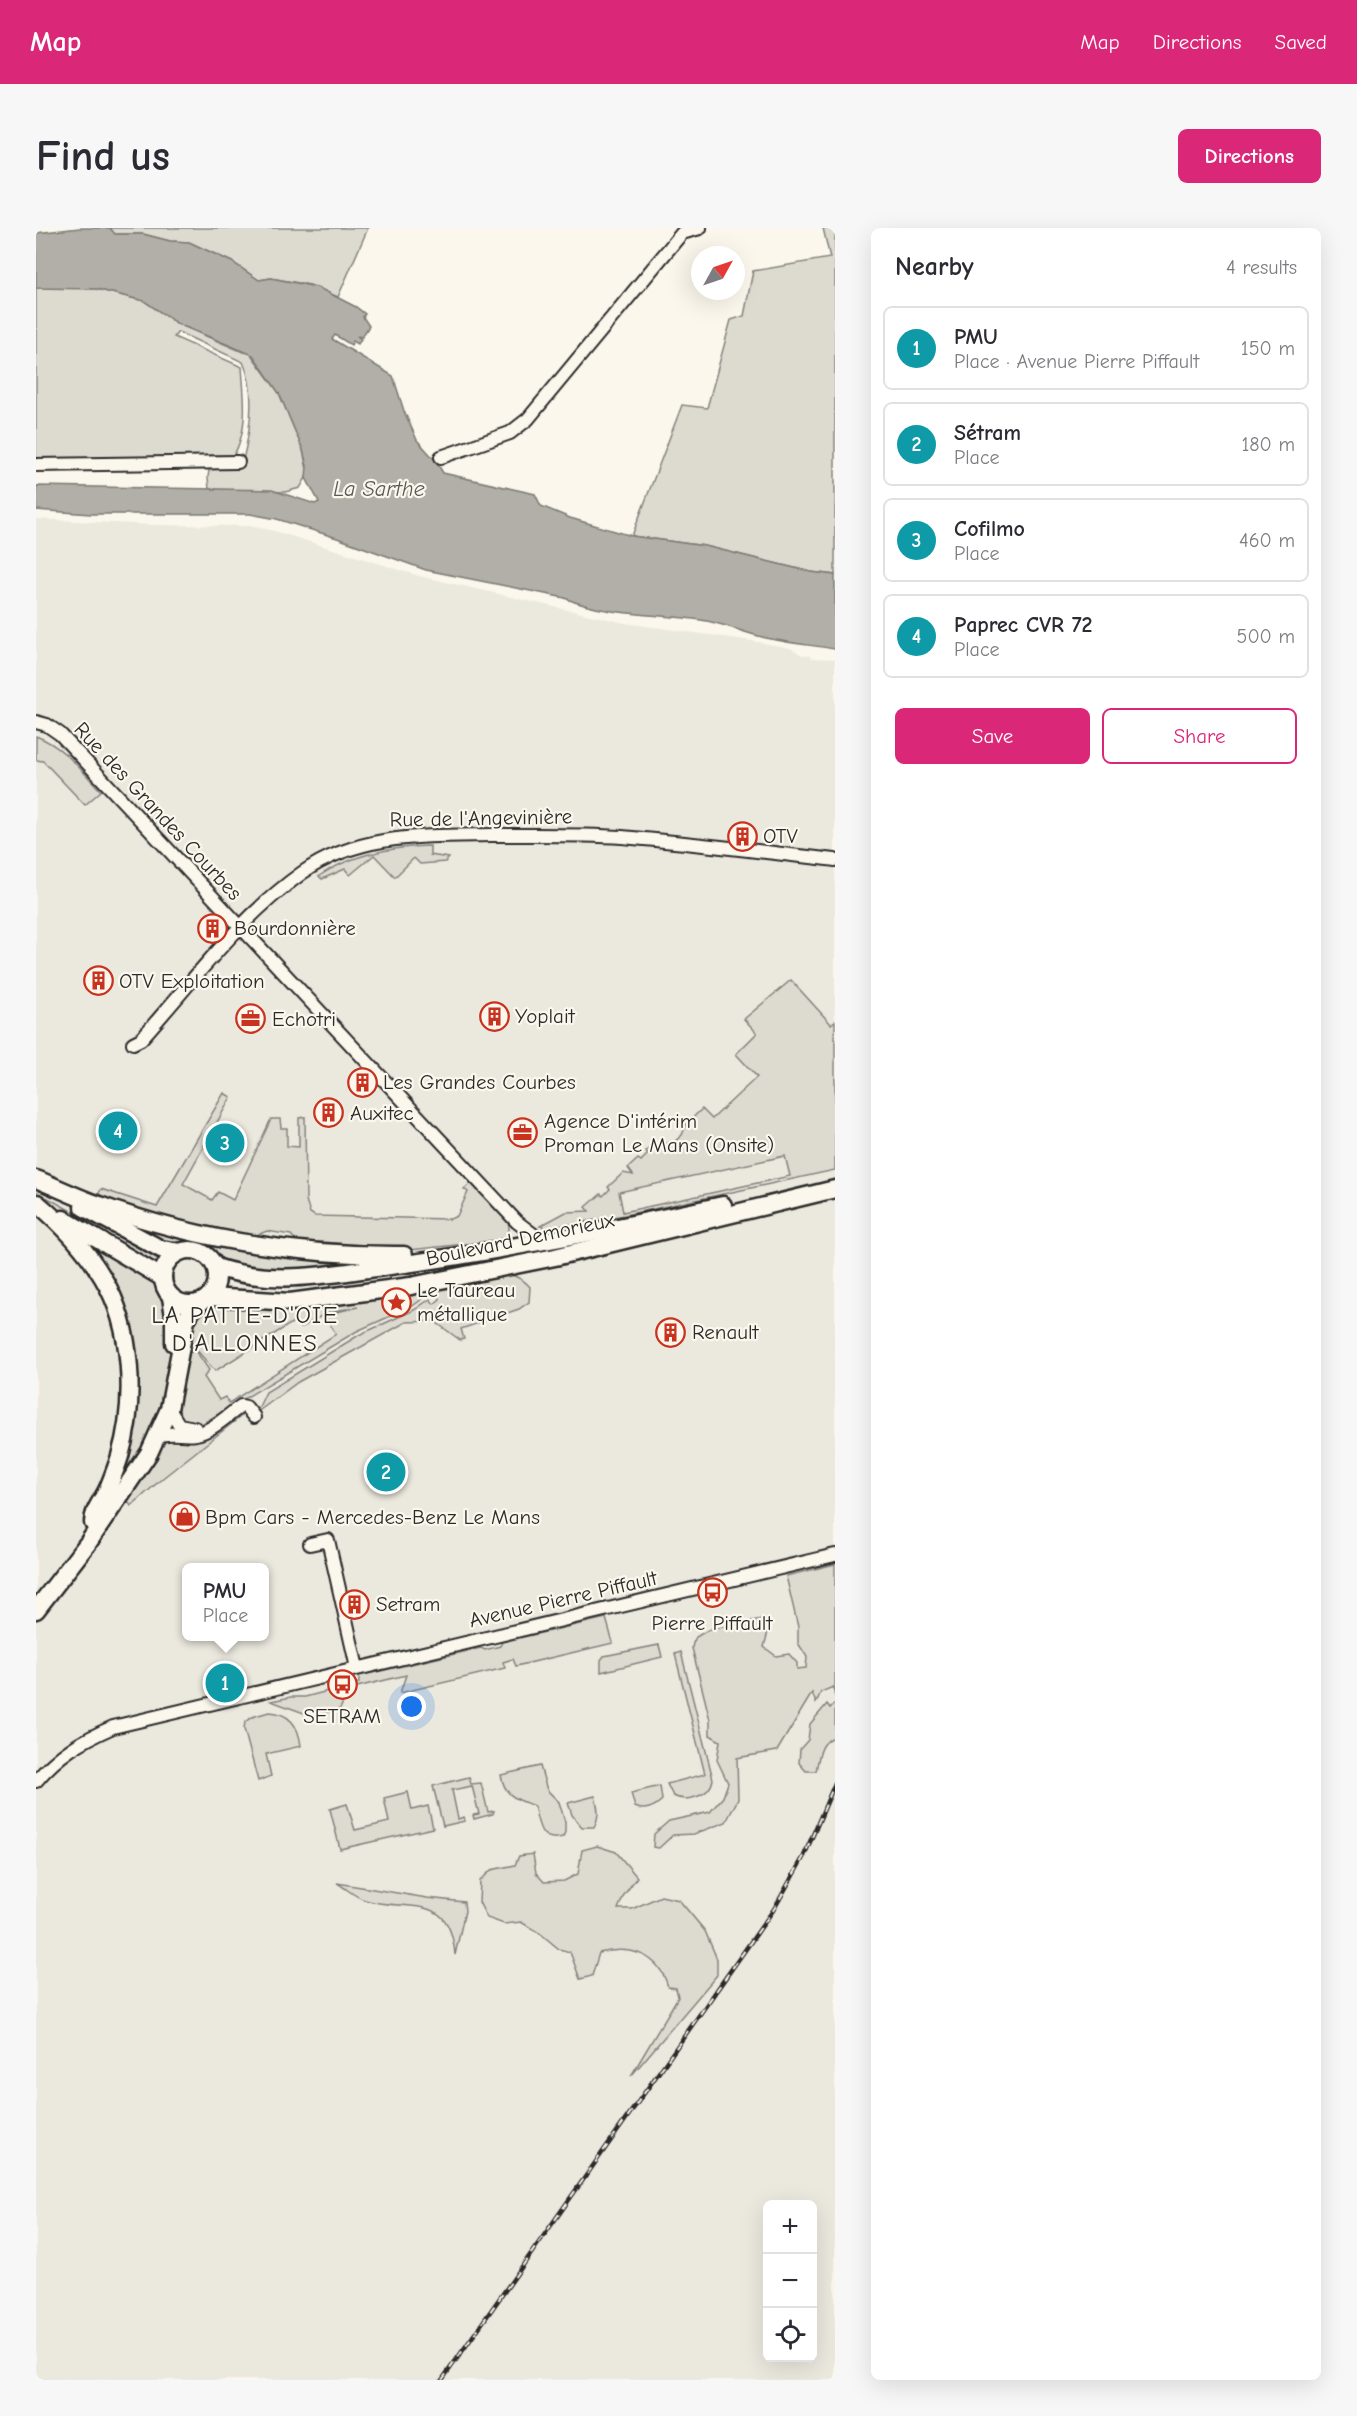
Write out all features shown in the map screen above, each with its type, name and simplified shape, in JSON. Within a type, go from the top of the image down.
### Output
[{"type":"main road","points":[[36,1180],[121,1212],[179,1229],[264,1247],[298,1251],[411,1255],[515,1245],[538,1238],[589,1233]]},
{"type":"main road","points":[[36,1180],[160,1249],[201,1252],[210,1258],[216,1267],[218,1283],[205,1300],[192,1310],[186,1320],[169,1409],[149,1453],[115,1505],[36,1610]]},
{"type":"main road","name":"Boulevard Demorieux","points":[[216,1267],[238,1275],[295,1278],[589,1233],[835,1180]]},
{"type":"main road","name":"Boulevard Demorieux","points":[[205,1300],[290,1302],[411,1286],[555,1257],[835,1189]]},
{"type":"main road","points":[[37,1202],[163,1278]]},
{"type":"main road","points":[[37,1202],[64,1228],[104,1280],[117,1311],[125,1339],[129,1374],[128,1416],[121,1455],[109,1487],[93,1515],[93,1523]]},
{"type":"main road","points":[[36,1594],[93,1523],[148,1438],[164,1394],[174,1346],[171,1297],[165,1288],[163,1278],[166,1264],[179,1252]]},
{"type":"main road","points":[[171,1297],[190,1305],[205,1300]]},
{"type":"street","points":[[441,457],[510,434],[528,419],[684,230],[700,228]]},
{"type":"street","points":[[36,465],[237,462]]},
{"type":"street","name":"Rue des Grandes Courbes","points":[[36,722],[47,725],[60,734],[518,1222],[538,1238]]},
{"type":"street","name":"Rue de l'Angevinière","points":[[133,1043],[141,1038],[240,926],[302,873],[342,852],[378,841],[412,836],[561,834],[612,837],[835,860]]},
{"type":"street","points":[[515,1245],[518,1222]]},
{"type":"street","points":[[157,1436],[165,1433],[198,1434],[208,1430],[241,1406],[246,1407],[254,1417]]},
{"type":"street","points":[[169,1409],[176,1422],[185,1428],[198,1428],[221,1419]]},
{"type":"street","points":[[310,1544],[328,1540],[357,1668]]},
{"type":"street","name":"Avenue Pierre Piffault","points":[[36,1781],[51,1763],[82,1740],[113,1727],[835,1555]]},
{"type":"shaded area","points":[[110,228],[368,228],[338,297],[310,285],[271,278],[259,280],[232,262],[189,242],[170,241],[143,234],[114,234]]},
{"type":"shaded area","points":[[823,228],[835,228],[835,575],[811,572],[705,546],[632,536],[682,405],[707,408],[731,320],[744,316],[753,271],[830,258]]},
{"type":"shaded area","points":[[51,286],[96,289],[144,301],[178,324],[250,353],[279,393],[303,450],[308,474],[300,488],[285,492],[209,489],[210,465],[242,464],[250,426],[250,386],[243,362],[178,332],[174,337],[242,367],[244,423],[234,455],[36,459],[36,288]]},
{"type":"shaded area","points":[[36,519],[153,525],[251,526],[275,531],[419,576],[625,623],[752,641],[790,648],[802,655],[811,656],[811,658],[835,659],[835,2380],[36,2380]]},
{"type":"shaded area","points":[[36,736],[63,752],[101,791],[85,805],[43,761],[36,760]]},
{"type":"shaded area","points":[[430,846],[430,855],[449,858],[445,862],[420,864],[414,858],[395,877],[374,855],[350,875],[345,869],[322,879],[319,876],[345,862],[372,853]]},
{"type":"shaded area","points":[[791,980],[831,1024],[835,1021],[835,1170],[625,1215],[548,1228],[540,1226],[566,1212],[589,1211],[586,1207],[601,1194],[603,1196],[610,1189],[608,1187],[623,1173],[633,1175],[628,1168],[638,1159],[641,1161],[648,1154],[646,1151],[652,1146],[674,1142],[682,1135],[687,1123],[702,1109],[712,1119],[757,1077],[736,1054],[757,1033],[744,1019]],"holes":[[[785,1156],[790,1176],[623,1212],[619,1192]]]},
{"type":"shaded area","points":[[224,1093],[231,1097],[183,1184],[212,1200],[218,1192],[233,1200],[271,1119],[280,1119],[281,1128],[287,1128],[287,1146],[299,1147],[299,1118],[305,1117],[306,1200],[310,1213],[315,1216],[450,1219],[457,1216],[468,1192],[464,1189],[471,1183],[507,1221],[508,1233],[503,1240],[400,1251],[302,1247],[291,1235],[267,1231],[249,1238],[192,1226],[97,1198],[101,1189],[157,1207]]},
{"type":"shaded area","points":[[47,1183],[179,1229],[411,1255],[295,1278],[213,1262],[198,1251],[179,1252]]},
{"type":"shaded area","points":[[36,1194],[48,1198],[167,1264],[163,1278],[168,1293],[174,1346],[164,1394],[148,1438],[108,1503],[129,1374],[104,1279],[36,1201]]},
{"type":"shaded area","points":[[494,1270],[523,1280],[530,1287],[529,1302],[519,1309],[461,1329],[464,1339],[460,1340],[434,1321],[406,1322],[298,1382],[256,1413],[266,1392],[359,1335],[414,1310],[430,1299],[434,1304],[440,1299],[433,1282]]},
{"type":"shaded area","points":[[431,1285],[432,1292],[411,1307],[357,1331],[200,1425],[187,1424],[176,1416],[187,1353],[196,1351],[209,1370],[204,1377],[219,1400],[225,1397],[229,1403],[336,1334],[324,1315],[358,1307],[328,1312],[301,1328],[295,1321],[215,1371],[194,1347],[185,1348],[200,1303],[386,1296],[381,1303],[389,1296]]},
{"type":"shaded area","points":[[244,1414],[131,1506],[127,1500],[159,1440]]},
{"type":"shaded area","points":[[835,1564],[835,1697],[833,1687],[821,1692],[816,1703],[812,1693],[777,1751],[737,1758],[738,1799],[726,1822],[694,1834],[673,1835],[659,1848],[653,1847],[654,1834],[669,1821],[710,1812],[723,1797],[728,1783],[717,1760],[720,1741],[710,1735],[710,1720],[692,1648],[696,1637],[708,1630],[767,1618],[769,1628],[764,1647],[776,1656],[789,1654],[797,1663],[797,1669],[806,1668],[807,1657],[798,1643],[798,1627],[786,1576]]},
{"type":"shaded area","points":[[606,1618],[613,1643],[516,1666],[513,1659],[503,1662],[505,1668],[400,1693],[406,1675],[349,1689],[340,1709],[312,1716],[271,1701],[305,1697],[359,1683],[359,1676],[481,1648],[485,1650],[500,1646],[502,1642]]},
{"type":"shaded area","points":[[659,1645],[662,1657],[601,1672],[601,1660],[604,1656]]},
{"type":"shaded area","points":[[681,1652],[713,1779],[708,1790],[703,1794],[685,1799],[673,1796],[667,1784],[705,1774],[675,1654]]},
{"type":"shaded area","points":[[835,1703],[835,1737],[823,1746],[816,1771],[806,1771],[799,1763],[800,1749],[808,1740],[810,1724],[827,1704],[830,1708]]},
{"type":"shaded area","points":[[269,1712],[283,1715],[292,1722],[296,1727],[301,1746],[266,1754],[271,1776],[258,1781],[244,1729],[245,1722],[252,1717]]},
{"type":"shaded area","points":[[540,1766],[547,1790],[559,1802],[565,1822],[563,1837],[555,1838],[545,1835],[539,1826],[534,1806],[508,1793],[503,1782],[501,1775]]},
{"type":"shaded area","points":[[469,1777],[471,1784],[481,1783],[488,1812],[494,1811],[493,1814],[474,1819],[473,1815],[479,1814],[472,1786],[452,1790],[458,1819],[464,1817],[465,1821],[443,1826],[433,1786]]},
{"type":"shaded area","points":[[660,1786],[662,1800],[659,1803],[646,1809],[635,1807],[631,1793]]},
{"type":"shaded area","points":[[408,1792],[412,1810],[428,1806],[433,1828],[340,1849],[330,1809],[347,1804],[355,1830],[389,1822],[384,1798]]},
{"type":"shaded area","points":[[595,1796],[598,1812],[596,1823],[594,1827],[582,1827],[572,1815],[568,1803]]},
{"type":"shaded area","points":[[597,1846],[616,1852],[637,1877],[624,1895],[618,1909],[632,1909],[661,1896],[679,1900],[705,1931],[717,1959],[717,1975],[631,2076],[678,1997],[676,1988],[668,1987],[658,1967],[642,1955],[622,1950],[611,1951],[599,1953],[592,1976],[580,1979],[570,1952],[559,1949],[541,1934],[521,1922],[504,1924],[487,1918],[479,1902],[480,1881],[491,1870],[515,1865],[519,1856],[533,1854],[536,1873],[544,1882],[564,1881],[578,1874],[582,1850]]},
{"type":"shaded area","points":[[337,1883],[464,1902],[465,1911],[455,1955],[452,1935],[445,1921],[436,1913],[425,1908],[365,1900]]},
{"type":"water","name":"La Sarthe","points":[[80,228],[110,228],[115,234],[143,234],[170,241],[189,242],[232,262],[259,280],[271,278],[317,287],[356,307],[365,314],[363,317],[369,326],[362,337],[357,336],[361,339],[358,344],[353,341],[351,345],[335,335],[332,339],[393,376],[404,411],[417,440],[436,461],[443,473],[535,494],[541,506],[570,518],[632,536],[705,546],[811,572],[835,575],[835,649],[771,639],[701,620],[631,614],[597,608],[565,598],[426,570],[337,538],[277,519],[250,514],[91,514],[36,510],[36,486],[272,490],[315,504],[319,502],[306,478],[307,466],[303,450],[279,393],[253,355],[178,324],[144,301],[96,289],[36,288],[36,233]]},
{"type":"railway","points":[[442,2380],[774,1909],[804,1856],[835,1783]]},
{"type":"place","name":"OTV","points":[[742,836]]},
{"type":"place","name":"Bourdonnière","points":[[213,928]]},
{"type":"place","name":"OTV Exploitation","points":[[98,981]]},
{"type":"place","name":"Yoplait","points":[[494,1016]]},
{"type":"place","name":"Echotri","points":[[251,1019]]},
{"type":"place","name":"Les Grandes Courbes","points":[[362,1082]]},
{"type":"place","name":"Auxitec","points":[[329,1113]]},
{"type":"place","name":"Paprec CVR 72","points":[[118,1131]]},
{"type":"place","name":"Agence D'intérim Proman Le Mans (Onsite)","points":[[523,1133]]},
{"type":"place","name":"Cofilmo","points":[[225,1143]]},
{"type":"place","name":"Le Taureau métallique","points":[[396,1302]]},
{"type":"place","name":"Renault","points":[[671,1332]]},
{"type":"place","name":"Sétram","points":[[386,1472]]},
{"type":"place","name":"Bpm Cars - Mercedes-Benz Le Mans","points":[[184,1517]]},
{"type":"place","name":"Pierre Piffault","points":[[712,1592]]},
{"type":"place","name":"Setram","points":[[355,1604]]},
{"type":"place","name":"PMU","points":[[225,1683]]},
{"type":"place","name":"SETRAM","points":[[342,1685]]},
{"type":"district","name":"LA PATTE-D'OIE D'ALLONNES","points":[[245,1329]]}]
